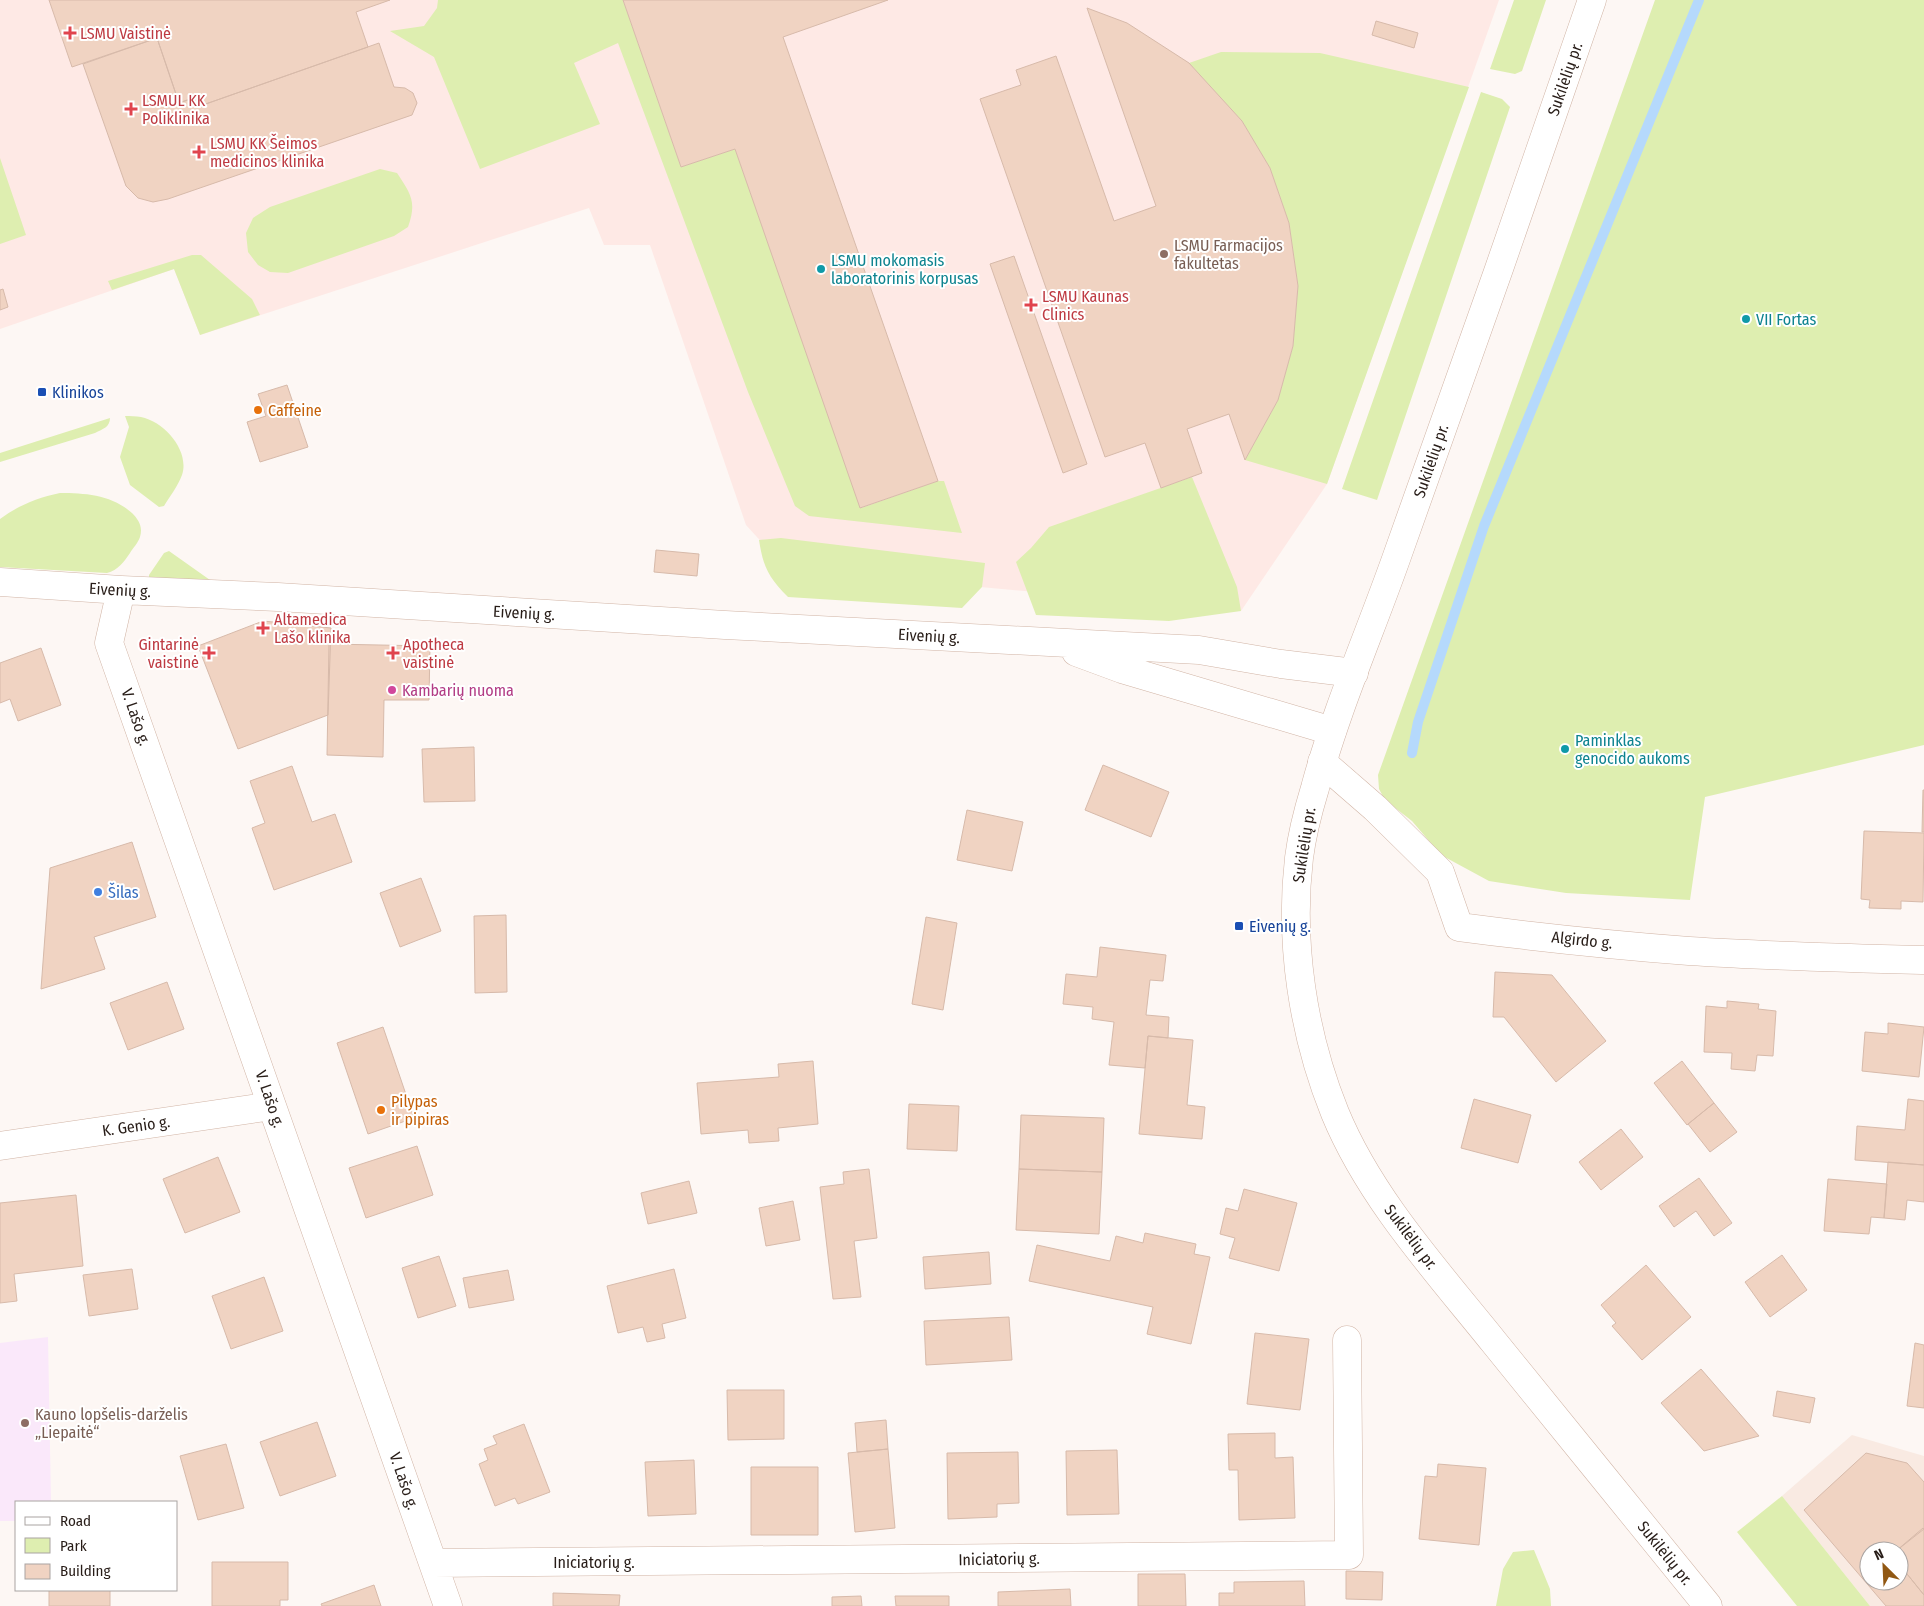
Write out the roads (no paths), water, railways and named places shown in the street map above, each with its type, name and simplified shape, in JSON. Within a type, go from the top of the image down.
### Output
[{"type":"street","name":"Sukilėlių pr.","points":[[1592,0],[1395,564],[1322,762],[1305,822],[1299,855],[1296,927],[1303,992],[1321,1074],[1337,1117],[1370,1179],[1391,1212],[1452,1291],[1708,1606]]},
{"type":"street","name":"Eivenių g.","points":[[0,582],[278,597],[716,625],[1199,650],[1281,664],[1354,673]]},
{"type":"street","name":"V. Lašo g.","points":[[122,590],[109,642],[448,1606]]},
{"type":"street","name":"Eivenių g.","points":[[1049,642],[1122,669],[1332,731]]},
{"type":"street","name":"Algirdo g.","points":[[1322,762],[1374,808],[1440,872],[1459,927],[1689,951],[1825,958],[1924,960]]},
{"type":"street","name":"K. Genio g.","points":[[0,1146],[272,1106]]},
{"type":"street","name":"Iniciatorių g.","points":[[433,1563],[1349,1555],[1347,1340]]},
{"type":"waterway","points":[[1412,753],[1418,722],[1484,526],[1699,0]]},
{"type":"place","name":"LSMU Vaistinė","points":[[70,33]]},
{"type":"place","name":"LSMUL KK Poliklinika","points":[[131,109]]},
{"type":"place","name":"LSMU KK Šeimos medicinos klinika","points":[[199,152]]},
{"type":"place","name":"LSMU Farmacijos fakultetas","points":[[1164,254]]},
{"type":"place","name":"LSMU mokomasis laboratorinis korpusas","points":[[821,269]]},
{"type":"place","name":"LSMU Kaunas Clinics","points":[[1031,305]]},
{"type":"place","name":"VII Fortas","points":[[1746,319]]},
{"type":"place","name":"Klinikos","points":[[42,392]]},
{"type":"place","name":"Caffeine","points":[[258,410]]},
{"type":"place","name":"Altamedica Lašo klinika","points":[[263,628]]},
{"type":"place","name":"Gintarinė vaistinė","points":[[209,653]]},
{"type":"place","name":"Apotheca vaistinė","points":[[393,653]]},
{"type":"place","name":"Kambarių nuoma","points":[[392,690]]},
{"type":"place","name":"Paminklas genocido aukoms","points":[[1565,749]]},
{"type":"place","name":"Šilas","points":[[98,892]]},
{"type":"place","name":"Eivenių g.","points":[[1239,926]]},
{"type":"place","name":"Pilypas ir pipiras","points":[[381,1110]]},
{"type":"place","name":"Kauno lopšelis-darželis „Liepaitė“","points":[[25,1423]]}]
